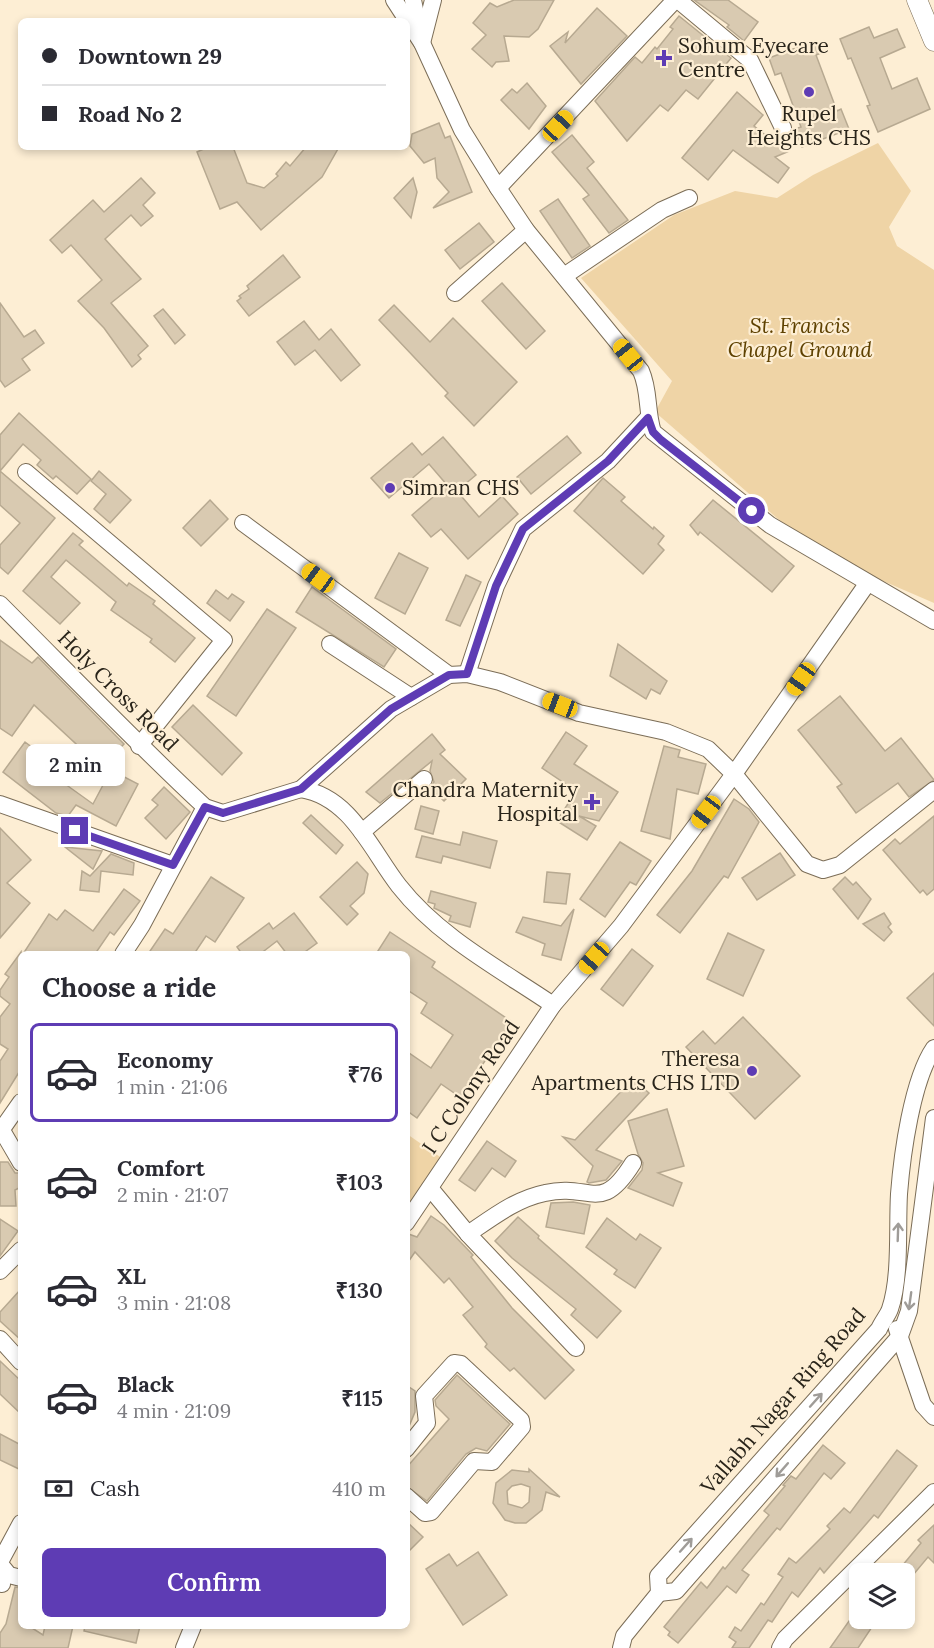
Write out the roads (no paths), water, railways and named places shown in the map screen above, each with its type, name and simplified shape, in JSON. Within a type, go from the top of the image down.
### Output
[{"type":"main road","points":[[916,0],[934,41]]},
{"type":"street","points":[[394,0],[406,18]]},
{"type":"street","points":[[413,0],[422,43]]},
{"type":"street","points":[[422,43],[433,0]]},
{"type":"street","points":[[498,189],[677,0],[750,60],[783,128]]},
{"type":"street","points":[[410,25],[422,43],[462,130],[498,189],[526,230],[641,371],[648,386],[648,418],[653,432],[770,525],[867,584],[934,621]]},
{"type":"street","points":[[564,276],[662,210],[689,198]]},
{"type":"street","points":[[455,293],[526,230]]},
{"type":"street","points":[[467,674],[496,586],[523,529],[608,461],[648,418]]},
{"type":"street","points":[[26,471],[224,640],[139,746]]},
{"type":"street","points":[[243,523],[449,675]]},
{"type":"street","name":"I C Colony Road","points":[[410,1217],[553,1005],[621,926],[734,774],[867,584]]},
{"type":"street","name":"Holy Cross Road","points":[[0,604],[94,697],[139,746],[205,807]]},
{"type":"street","points":[[330,644],[411,697]]},
{"type":"street","points":[[125,951],[142,925],[205,807],[218,812],[230,811],[301,789],[391,709],[449,675],[467,674],[500,682],[579,713],[687,739],[708,750],[734,774],[807,864],[823,870],[840,865],[934,790]]},
{"type":"street","points":[[362,832],[424,778]]},
{"type":"street","points":[[301,789],[326,797],[352,819],[397,884],[434,925],[553,1005]]},
{"type":"street","points":[[0,804],[173,865]]},
{"type":"street","name":"Vallabh Nagar Ring Road","points":[[621,1648],[624,1636],[659,1593],[658,1576],[879,1329],[890,1308],[897,1259],[899,1192],[914,1098],[934,1048]]},
{"type":"street","points":[[18,1106],[1,1128],[18,1158]]},
{"type":"street","points":[[659,1593],[676,1591],[900,1336],[909,1311],[934,1118]]},
{"type":"street","points":[[468,1234],[515,1202],[547,1192],[605,1194],[620,1184],[633,1163]]},
{"type":"street","points":[[430,1188],[468,1234],[576,1348]]},
{"type":"street","points":[[0,1272],[18,1253]]},
{"type":"street","points":[[890,1308],[923,1405],[934,1418]]},
{"type":"street","points":[[0,1340],[18,1359]]},
{"type":"street","points":[[410,1444],[427,1423],[424,1396],[454,1364],[461,1364],[521,1420],[522,1427],[492,1462],[474,1461],[431,1512],[425,1513],[410,1500]]},
{"type":"street","points":[[780,1648],[785,1639],[934,1492]]},
{"type":"street","points":[[4,1576],[18,1532]]},
{"type":"street","points":[[184,1648],[189,1629]]},
{"type":"place","name":"Sohum Eyecare Centre","points":[[664,58]]},
{"type":"place","name":"Rupel Heights CHS","points":[[809,92]]},
{"type":"place","name":"Simran CHS","points":[[390,488]]},
{"type":"place","name":"Chandra Maternity Hospital","points":[[592,802]]},
{"type":"place","name":"Theresa Apartments CHS LTD","points":[[752,1071]]},
{"type":"park label","name":"St. Francis Chapel Ground","points":[[800,338]]}]
